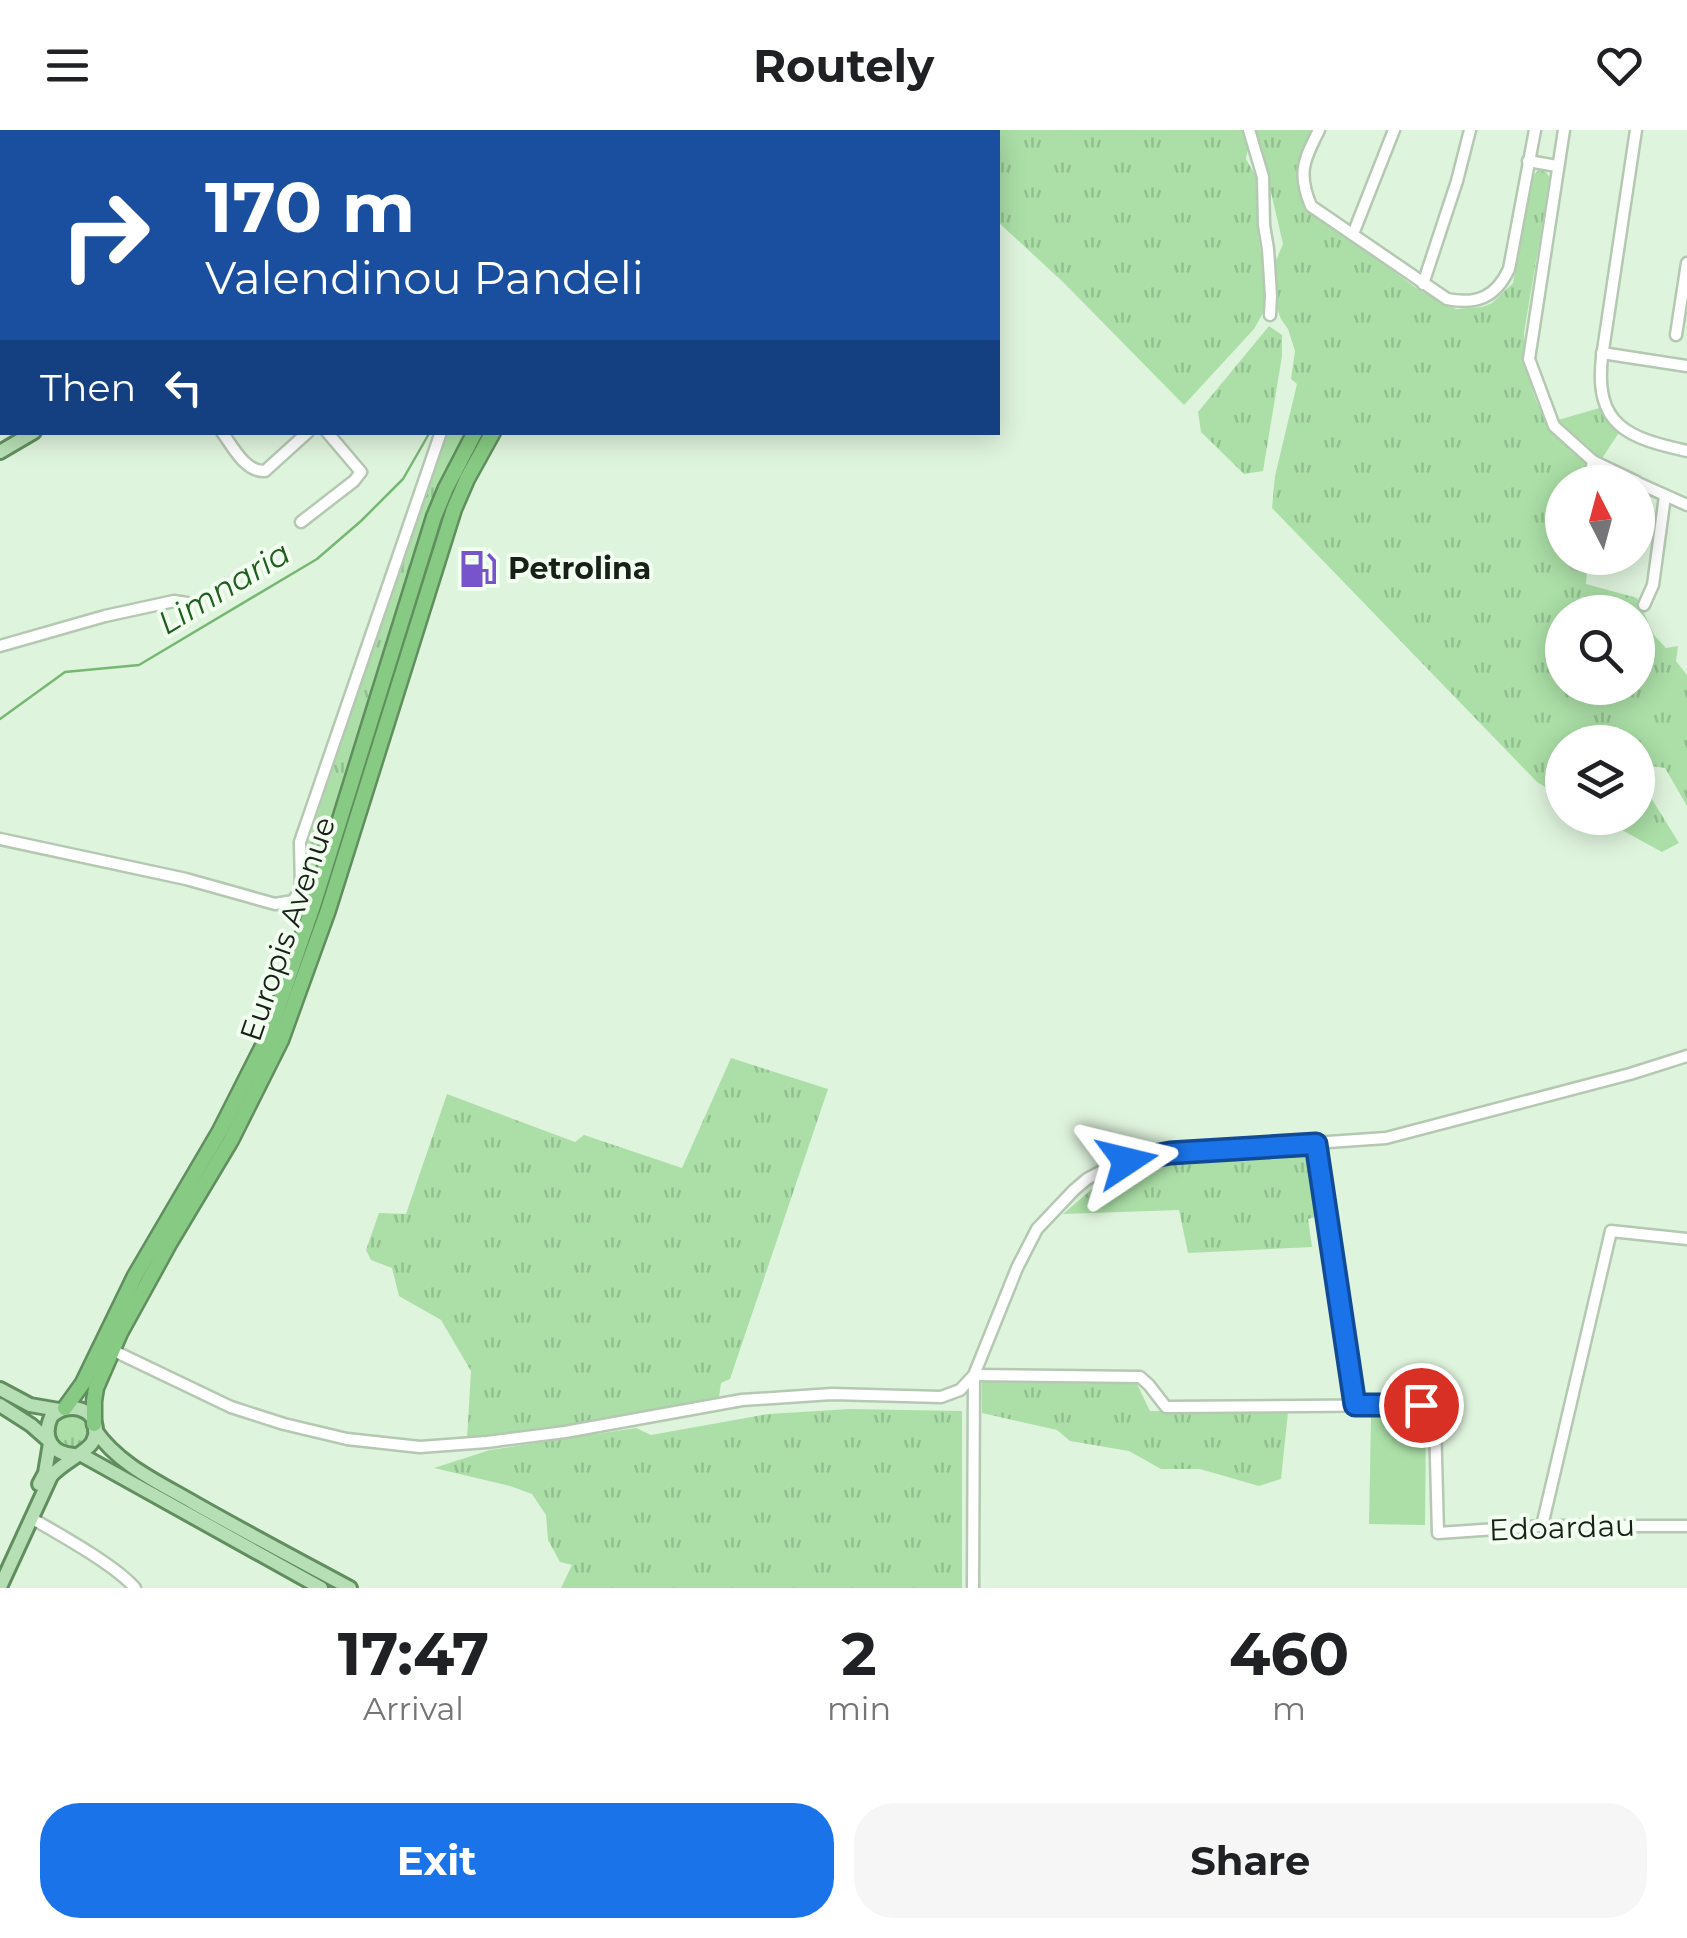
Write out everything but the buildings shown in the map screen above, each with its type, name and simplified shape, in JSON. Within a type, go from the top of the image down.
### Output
[{"type":"highway","name":"Europis Avenue","points":[[62,1409],[82,1383],[135,1276],[220,1131],[270,1034],[434,516],[473,435]]},
{"type":"highway","name":"Europis Avenue","points":[[95,1427],[96,1388],[112,1350],[231,1140],[282,1040],[454,509],[491,435]]},
{"type":"main road","points":[[0,452],[29,435]]},
{"type":"main road","points":[[0,1389],[30,1405],[83,1410],[116,1455],[131,1466],[350,1588]]},
{"type":"main road","points":[[0,1405],[31,1425],[60,1453],[77,1455],[320,1588]]},
{"type":"main road","points":[[0,1570],[44,1474],[48,1423],[62,1409]]},
{"type":"main road","points":[[0,1587],[51,1476],[92,1444],[95,1427]]},
{"type":"street","points":[[1249,130],[1263,177],[1270,316]]},
{"type":"street","points":[[1319,130],[1302,168],[1303,187],[1312,206],[1423,284],[1447,299],[1461,302],[1473,301],[1498,289],[1509,269],[1535,130]]},
{"type":"street","points":[[1353,234],[1394,130]]},
{"type":"street","points":[[1423,284],[1470,130]]},
{"type":"street","points":[[1564,130],[1529,358],[1554,426],[1601,465]]},
{"type":"street","points":[[1636,130],[1602,353],[1600,392],[1616,422],[1638,437],[1687,452]]},
{"type":"street","points":[[1528,161],[1557,166]]},
{"type":"street","points":[[1676,335],[1687,263]]},
{"type":"street","points":[[1602,353],[1687,366]]},
{"type":"street","points":[[224,435],[258,472],[265,471],[305,435]]},
{"type":"street","points":[[301,522],[354,482],[361,472],[330,435]]},
{"type":"street","points":[[0,839],[186,879],[274,904],[294,901],[301,889],[300,842],[440,435]]},
{"type":"street","points":[[1592,465],[1593,461]]},
{"type":"street","points":[[1655,491],[1687,505]]},
{"type":"street","points":[[1648,595],[1665,496]]},
{"type":"street","points":[[0,646],[105,616],[174,601],[187,603]]},
{"type":"street","points":[[973,1588],[974,1376],[1027,1246],[1048,1215],[1087,1179],[1148,1156],[1369,1140],[1411,1132],[1687,1056]]},
{"type":"street","points":[[112,1350],[232,1407],[284,1424],[346,1439],[420,1447],[565,1432],[742,1400],[832,1394],[942,1397],[960,1390],[974,1376],[1140,1377],[1166,1407],[1355,1405],[1316,1144]]},
{"type":"street","points":[[1542,1526],[1612,1231],[1687,1239]]},
{"type":"street","points":[[960,1390],[974,1408]]},
{"type":"street","name":"Edoardau","points":[[1355,1405],[1421,1405],[1432,1410],[1438,1534],[1542,1526],[1687,1526]]},
{"type":"street","points":[[32,1518],[128,1580],[134,1588]]},
{"type":"green space","points":[[1000,130],[1242,130],[1249,142],[1246,159],[1257,178],[1258,234],[1266,285],[1263,313],[1254,329],[1184,405],[1000,224]]},
{"type":"green space","points":[[1252,130],[1316,130],[1299,166],[1299,189],[1309,210],[1419,290],[1456,309],[1492,303],[1513,283],[1531,177],[1539,170],[1546,172],[1550,178],[1524,333],[1535,398],[1547,420],[1555,426],[1558,420],[1603,407],[1620,431],[1598,465],[1545,465],[1545,575],[1587,575],[1586,584],[1626,595],[1545,595],[1545,705],[1655,705],[1655,636],[1666,648],[1678,646],[1676,661],[1687,675],[1687,806],[1665,768],[1655,767],[1655,725],[1545,725],[1545,787],[1537,782],[1272,508],[1275,476],[1297,384],[1291,379],[1295,351],[1275,303],[1272,270],[1283,244],[1263,158]]},
{"type":"green space","points":[[1269,326],[1282,335],[1282,356],[1263,471],[1244,474],[1201,432],[1198,412]]},
{"type":"green space","points":[[445,435],[473,435],[443,490],[308,900],[308,842]]},
{"type":"green space","points":[[1655,804],[1679,843],[1662,852],[1631,835],[1655,835]]},
{"type":"green space","points":[[731,1058],[828,1089],[730,1379],[721,1383],[719,1397],[565,1427],[467,1439],[471,1371],[441,1320],[399,1296],[392,1268],[371,1260],[366,1250],[379,1213],[406,1214],[447,1094],[575,1142],[584,1135],[682,1168]]},
{"type":"green space","points":[[1313,1152],[1321,1216],[1308,1219],[1312,1247],[1188,1253],[1179,1210],[1063,1214],[1106,1177],[1157,1162]]},
{"type":"green space","points":[[982,1382],[1137,1384],[1150,1411],[1288,1412],[1281,1479],[1259,1486],[1200,1469],[1161,1469],[1129,1451],[1070,1441],[1057,1430],[982,1413]]},
{"type":"green space","points":[[850,1409],[962,1411],[962,1588],[561,1588],[572,1565],[560,1562],[548,1540],[546,1515],[532,1494],[434,1468],[490,1450],[636,1428],[651,1435],[768,1414]]},
{"type":"green space","points":[[71,1413],[84,1418],[89,1431],[84,1444],[71,1449],[58,1444],[53,1431],[58,1418]]},
{"type":"green space","points":[[1371,1417],[1426,1417],[1425,1525],[1369,1524]]},
{"type":"waterway","name":"Limnaria","points":[[0,719],[65,672],[139,665],[317,559],[403,479],[428,435]]},
{"type":"place","name":"Petrolina","points":[[478,569]]},
{"type":"route","points":[[1127,1161],[1170,1153],[1316,1144],[1355,1405],[1421,1405]]}]
